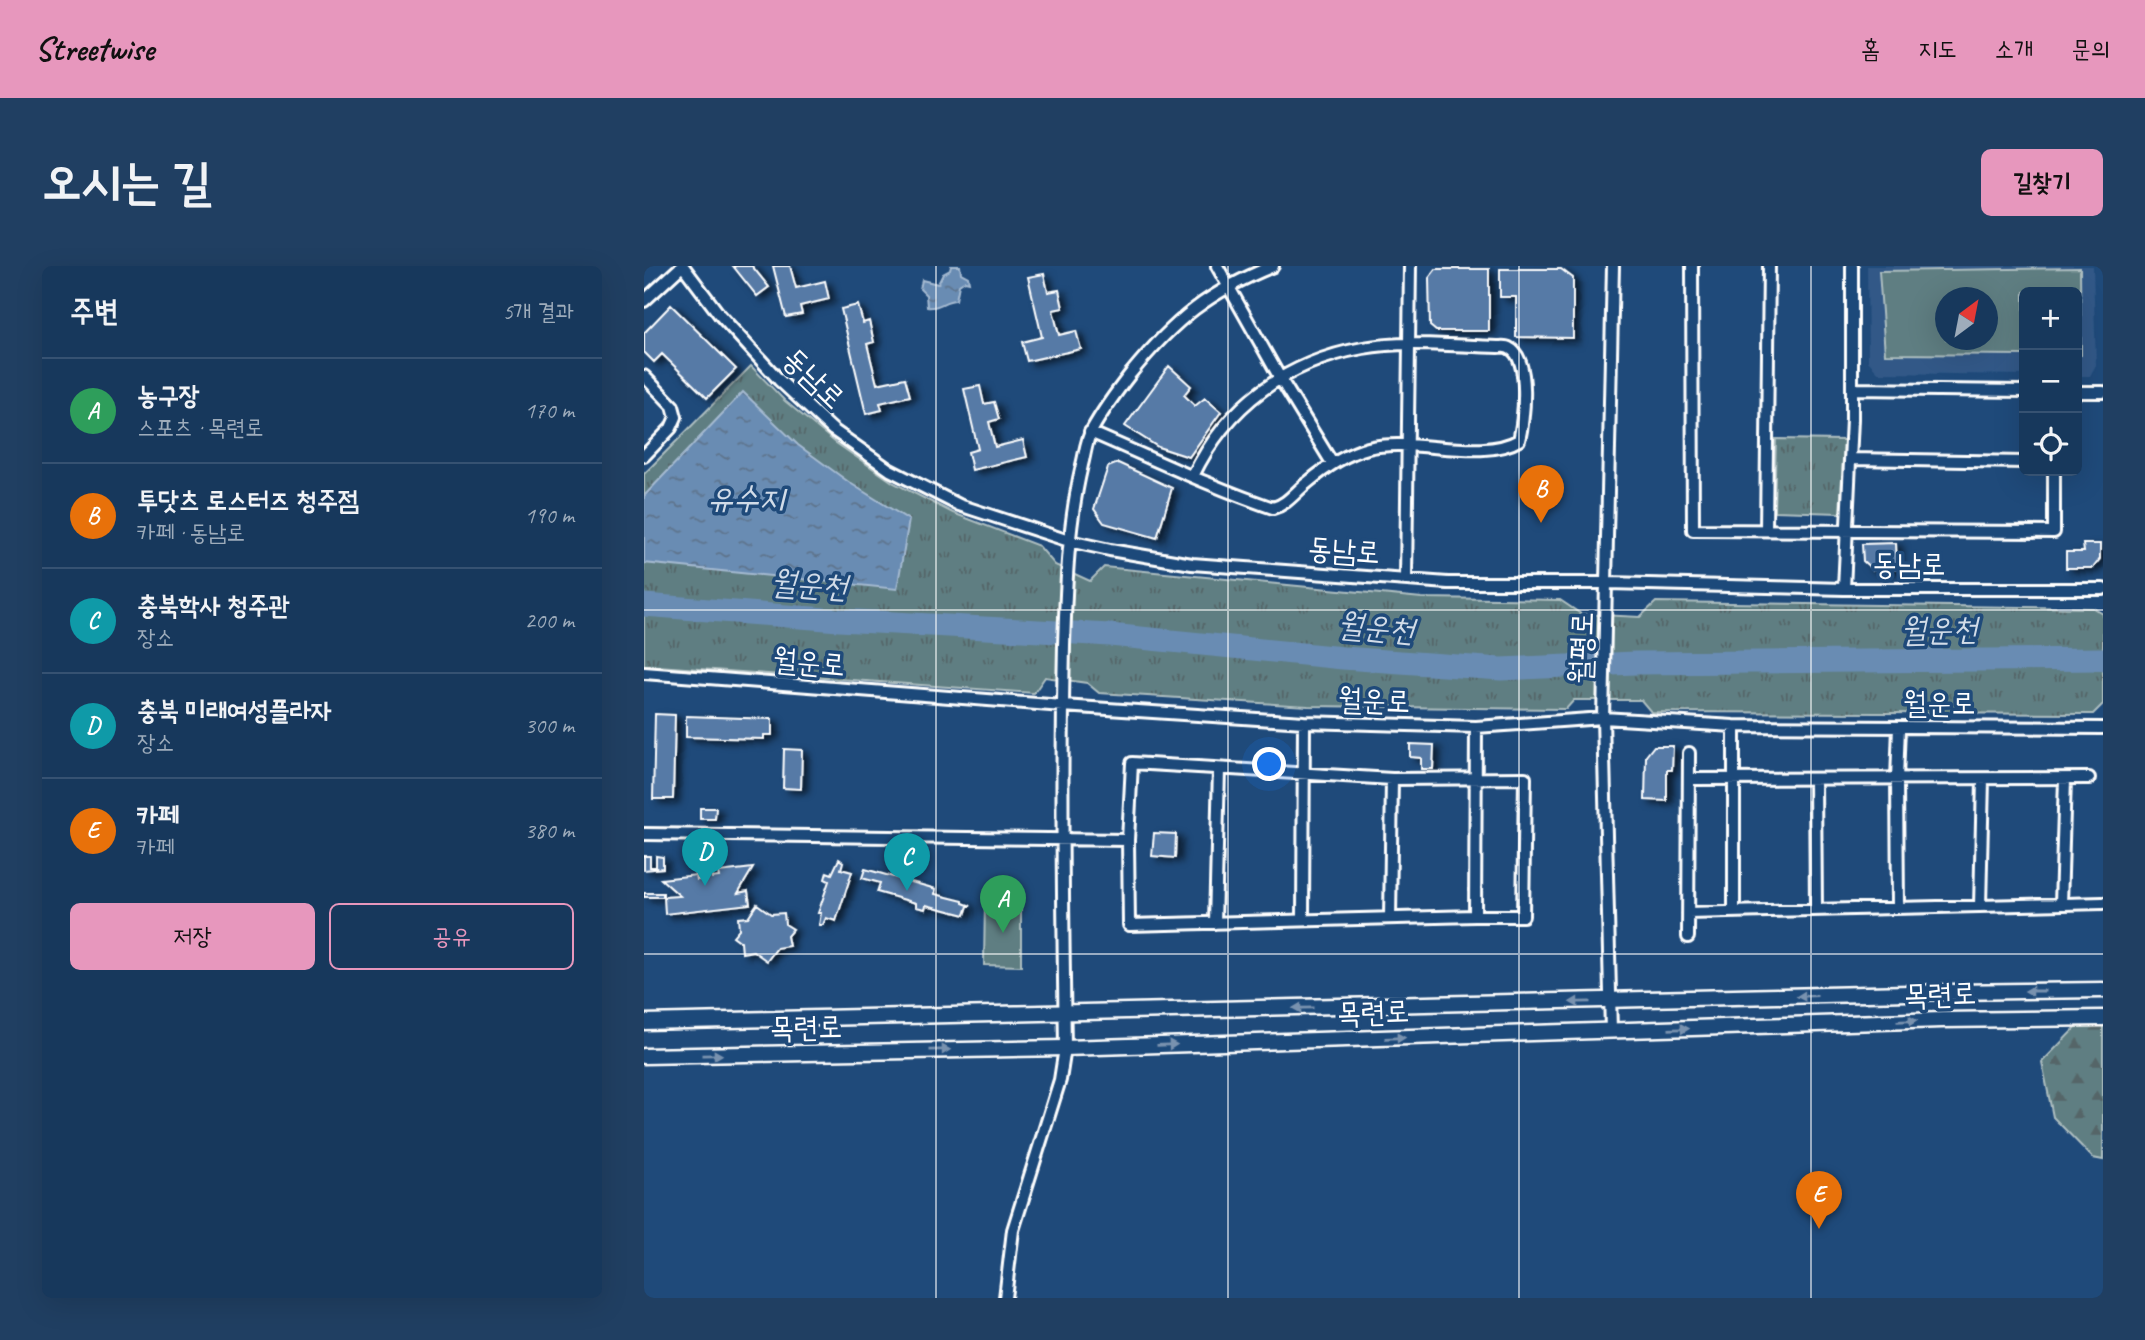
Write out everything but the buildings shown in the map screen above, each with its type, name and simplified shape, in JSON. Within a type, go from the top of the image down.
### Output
[{"type":"street","points":[[644,301],[682,266]]},
{"type":"street","name":"동남로","points":[[682,266],[719,314],[779,380],[833,430],[890,470],[958,505],[1069,541],[1110,551],[1192,565],[1448,583],[1608,583],[1844,589],[2103,589]]},
{"type":"street","points":[[1217,266],[1332,464]]},
{"type":"street","points":[[1005,1298],[1013,1230],[1060,1080],[1065,1048],[1063,685],[1066,583],[1078,483],[1090,432],[1116,392],[1168,331],[1204,302],[1230,286],[1273,266]]},
{"type":"street","points":[[1406,579],[1410,266]]},
{"type":"street","name":"월평로","points":[[1611,1031],[1603,718],[1613,266]]},
{"type":"street","points":[[1692,266],[1693,530],[2054,533],[2054,476]]},
{"type":"street","points":[[1766,530],[1769,266]]},
{"type":"street","points":[[1844,589],[1853,389],[1852,266]]},
{"type":"street","points":[[1090,432],[1193,475],[1273,508],[1288,501],[1306,483],[1338,459],[1370,448],[1409,445],[1508,447],[1519,440],[1524,423],[1523,370],[1518,356],[1509,348],[1364,348],[1313,361],[1280,378],[1228,419],[1206,448],[1193,475]]},
{"type":"street","points":[[644,376],[673,405],[676,417],[671,428],[644,456]]},
{"type":"street","points":[[1853,389],[2019,391]]},
{"type":"street","points":[[2082,392],[2103,392]]},
{"type":"street","points":[[1851,459],[2019,462]]},
{"type":"street","name":"월운로","points":[[644,673],[1304,722],[1476,727],[1603,718],[1734,726],[2103,728]]},
{"type":"street","points":[[1303,920],[1304,722]]},
{"type":"street","points":[[1734,726],[1734,912]]},
{"type":"street","points":[[1475,916],[1476,727]]},
{"type":"street","points":[[1899,727],[1899,908]]},
{"type":"street","points":[[1688,937],[1689,753]]},
{"type":"street","points":[[1132,763],[1219,769],[1392,779],[1525,778],[1524,916],[1129,925],[1128,840],[1132,763]]},
{"type":"street","points":[[1215,923],[1219,769]]},
{"type":"street","points":[[1689,779],[2089,778]]},
{"type":"street","points":[[1390,918],[1392,779]]},
{"type":"street","points":[[1815,779],[1816,910]]},
{"type":"street","points":[[1980,906],[1983,779]]},
{"type":"street","points":[[2061,904],[2065,779]]},
{"type":"street","points":[[644,834],[1128,840]]},
{"type":"street","points":[[1688,913],[2103,903]]},
{"type":"street","name":"목련로","points":[[644,1022],[2103,990]]},
{"type":"street","name":"목련로","points":[[644,1056],[1065,1048],[1942,1020],[2103,1018]]},
{"type":"shaded area","points":[[1867,266],[2093,266],[2096,365],[2090,376],[2082,376],[2082,287],[2019,287],[2019,375],[1879,373],[1868,361]]},
{"type":"green space","points":[[2080,268],[2080,287],[2019,287],[2019,355],[1885,354],[1879,271]]},
{"type":"green space","points":[[751,366],[785,401],[836,443],[894,483],[953,513],[1039,546],[1055,565],[1090,581],[1104,567],[1422,598],[1560,600],[1581,614],[1640,617],[1656,602],[2093,608],[2103,614],[2103,704],[2093,714],[1651,712],[1641,700],[1574,700],[1566,709],[1308,706],[1099,693],[1087,683],[1045,677],[1034,693],[644,665],[644,474]]},
{"type":"green space","points":[[1776,439],[1844,440],[1840,513],[1774,511]]},
{"type":"green space","points":[[985,899],[1021,900],[1021,966],[984,965]]},
{"type":"green space","points":[[2081,1022],[2103,1023],[2103,1160],[2093,1158],[2053,1117],[2042,1062]]},
{"type":"water","points":[[951,266],[960,266],[961,273],[968,277],[969,282],[965,281],[959,285],[956,300],[927,307],[926,295],[920,289],[922,280],[938,284]]},
{"type":"water","name":"유수지","points":[[743,392],[798,445],[850,483],[909,520],[897,589],[644,563],[644,496]]},
{"type":"waterway","name":"월운천","points":[[644,605],[839,620],[1110,635],[1343,658],[1501,669],[1635,663],[2103,659]]},
{"type":"place","name":"투닷츠 로스터즈 청주점","points":[[1541,523]]},
{"type":"place","name":"충북 미래여성플라자","points":[[705,886]]},
{"type":"place","name":"충북학사 청주관","points":[[907,891]]},
{"type":"place","name":"농구장","points":[[1003,933]]},
{"type":"place","name":"카페","points":[[1819,1229]]}]
